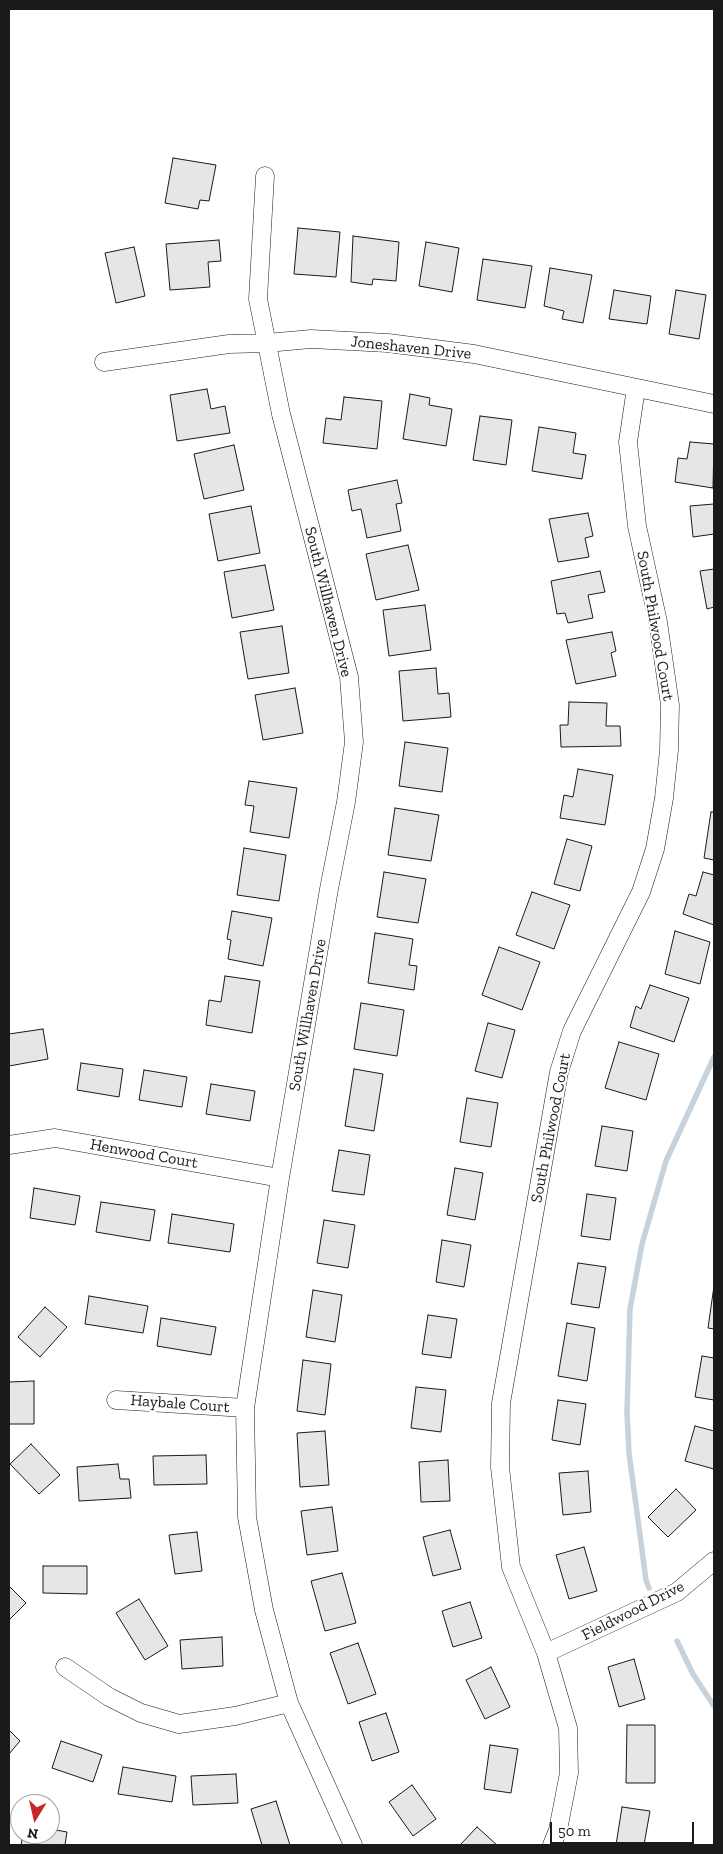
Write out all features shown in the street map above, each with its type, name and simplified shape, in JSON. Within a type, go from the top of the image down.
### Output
[{"type":"street","name":"South Willhaven Drive","points":[[265,176],[258,299],[283,422],[349,677],[354,742],[346,802],[329,889],[280,1178],[245,1408],[247,1517],[264,1610],[290,1703],[353,1845]]},
{"type":"street","name":"Joneshaven Drive","points":[[104,362],[228,344],[267,344],[311,339],[388,343],[474,354],[714,404]]},
{"type":"street","name":"South Philwood Court","points":[[552,1845],[558,1830],[569,1773],[568,1728],[546,1653],[511,1568],[500,1467],[501,1403],[559,1072],[572,1031],[641,892],[655,849],[664,798],[669,750],[670,705],[658,622],[637,526],[628,442],[636,388]]},
{"type":"street","name":"Henwood Court","points":[[9,1145],[56,1138],[280,1178]]},
{"type":"street","name":"Haybale Court","points":[[116,1400],[245,1408]]},
{"type":"street","name":"Fieldwood Drive","points":[[546,1653],[676,1592],[714,1561]]},
{"type":"street","points":[[65,1666],[109,1697],[141,1713],[179,1724],[235,1716],[290,1703]]},
{"type":"building","points":[[173,158],[216,165],[209,201],[200,200],[198,209],[165,203]]},
{"type":"building","points":[[298,228],[340,232],[336,277],[294,274]]},
{"type":"building","points":[[353,236],[399,242],[396,281],[373,279],[372,285],[351,282]]},
{"type":"building","points":[[219,240],[221,261],[208,262],[210,287],[170,290],[166,244]]},
{"type":"building","points":[[426,242],[459,248],[452,292],[419,286]]},
{"type":"building","points":[[134,247],[145,296],[116,303],[105,253]]},
{"type":"building","points":[[483,259],[532,266],[525,308],[477,300]]},
{"type":"building","points":[[550,268],[592,275],[583,323],[562,319],[564,311],[544,306]]},
{"type":"building","points":[[614,290],[651,296],[647,324],[609,319]]},
{"type":"building","points":[[676,290],[706,295],[699,339],[669,334]]},
{"type":"building","points":[[207,389],[211,409],[225,406],[230,433],[177,441],[170,395]]},
{"type":"building","points":[[410,394],[430,398],[429,405],[452,409],[446,446],[403,439]]},
{"type":"building","points":[[344,397],[382,401],[377,449],[323,443],[326,418],[341,420]]},
{"type":"building","points":[[480,416],[512,420],[506,465],[473,460]]},
{"type":"building","points":[[539,427],[576,433],[573,453],[586,455],[582,479],[532,471]]},
{"type":"building","points":[[690,442],[714,444],[713,488],[675,482],[678,458],[687,459]]},
{"type":"building","points":[[234,445],[244,490],[204,499],[194,454]]},
{"type":"building","points":[[397,480],[402,503],[396,504],[401,531],[367,538],[361,509],[352,511],[348,490]]},
{"type":"building","points":[[714,504],[714,534],[693,537],[690,506]]},
{"type":"building","points":[[251,506],[260,553],[218,561],[209,514]]},
{"type":"building","points":[[588,513],[593,536],[585,538],[589,557],[558,562],[549,519]]},
{"type":"building","points":[[408,545],[419,590],[376,600],[366,554]]},
{"type":"building","points":[[265,565],[274,610],[232,618],[224,572]]},
{"type":"building","points":[[714,569],[714,607],[707,609],[700,571]]},
{"type":"building","points":[[600,571],[605,592],[588,595],[593,618],[568,623],[565,613],[557,614],[551,581]]},
{"type":"building","points":[[425,605],[431,650],[389,656],[383,610]]},
{"type":"building","points":[[282,626],[289,673],[248,679],[240,632]]},
{"type":"building","points":[[612,632],[616,651],[611,653],[616,676],[576,684],[566,640]]},
{"type":"building","points":[[436,668],[438,694],[449,693],[451,717],[403,721],[399,671]]},
{"type":"building","points":[[295,688],[303,733],[263,740],[255,695]]},
{"type":"building","points":[[569,702],[607,703],[606,726],[620,726],[621,746],[561,747],[560,725],[568,725]]},
{"type":"building","points":[[405,742],[448,748],[442,792],[399,786]]},
{"type":"building","points":[[578,769],[613,775],[605,825],[560,818],[564,795],[573,797]]},
{"type":"building","points":[[249,781],[297,788],[289,838],[250,832],[254,806],[245,805]]},
{"type":"building","points":[[395,808],[439,815],[431,861],[388,855]]},
{"type":"building","points":[[711,812],[714,812],[714,860],[704,858]]},
{"type":"building","points":[[567,839],[592,846],[580,891],[554,884]]},
{"type":"building","points":[[244,848],[286,855],[279,901],[237,895]]},
{"type":"building","points":[[384,872],[426,879],[418,923],[377,917]]},
{"type":"building","points":[[703,872],[714,875],[714,925],[683,914],[689,894],[696,896]]},
{"type":"building","points":[[532,892],[570,905],[554,949],[516,935]]},
{"type":"building","points":[[232,911],[272,918],[263,966],[228,959],[231,940],[227,939]]},
{"type":"building","points":[[675,931],[710,942],[700,984],[665,974]]},
{"type":"building","points":[[375,933],[413,939],[409,965],[417,966],[414,990],[368,983]]},
{"type":"building","points":[[499,947],[540,962],[522,1010],[482,995]]},
{"type":"building","points":[[225,976],[260,981],[252,1033],[206,1025],[209,1000],[221,1002]]},
{"type":"building","points":[[650,985],[689,998],[674,1042],[630,1027],[636,1006],[641,1009]]},
{"type":"building","points":[[361,1003],[404,1010],[397,1056],[354,1049]]},
{"type":"building","points":[[488,1023],[515,1030],[502,1078],[475,1071]]},
{"type":"building","points":[[43,1029],[48,1059],[9,1066],[9,1034]]},
{"type":"building","points":[[619,1042],[659,1054],[646,1100],[605,1088]]},
{"type":"building","points":[[81,1063],[123,1069],[119,1097],[77,1090]]},
{"type":"building","points":[[354,1069],[383,1074],[374,1131],[345,1126]]},
{"type":"building","points":[[144,1070],[187,1077],[182,1107],[139,1100]]},
{"type":"building","points":[[211,1084],[255,1091],[250,1121],[206,1114]]},
{"type":"building","points":[[467,1098],[498,1103],[491,1147],[460,1142]]},
{"type":"building","points":[[602,1126],[633,1131],[627,1171],[595,1166]]},
{"type":"building","points":[[339,1150],[370,1155],[364,1195],[332,1191]]},
{"type":"building","points":[[455,1168],[483,1173],[475,1220],[447,1215]]},
{"type":"building","points":[[34,1188],[80,1196],[75,1225],[30,1218]]},
{"type":"building","points":[[587,1194],[616,1198],[610,1240],[581,1236]]},
{"type":"building","points":[[101,1202],[155,1210],[150,1241],[96,1232]]},
{"type":"building","points":[[172,1214],[234,1224],[230,1252],[168,1243]]},
{"type":"building","points":[[324,1220],[355,1225],[348,1268],[317,1263]]},
{"type":"building","points":[[442,1240],[471,1245],[464,1287],[436,1282]]},
{"type":"building","points":[[578,1263],[606,1267],[599,1308],[571,1304]]},
{"type":"building","points":[[714,1286],[714,1329],[708,1328]]},
{"type":"building","points":[[313,1290],[342,1295],[335,1342],[306,1337]]},
{"type":"building","points":[[89,1296],[148,1306],[143,1333],[85,1324]]},
{"type":"building","points":[[45,1307],[67,1327],[40,1357],[18,1337]]},
{"type":"building","points":[[428,1315],[457,1319],[451,1358],[422,1354]]},
{"type":"building","points":[[161,1318],[216,1327],[211,1355],[157,1346]]},
{"type":"building","points":[[567,1323],[595,1328],[587,1381],[558,1376]]},
{"type":"building","points":[[702,1356],[714,1358],[714,1400],[695,1397]]},
{"type":"building","points":[[303,1360],[331,1364],[325,1415],[297,1411]]},
{"type":"building","points":[[34,1381],[34,1424],[9,1424],[9,1382]]},
{"type":"building","points":[[416,1387],[446,1390],[441,1432],[411,1428]]},
{"type":"building","points":[[558,1400],[586,1404],[580,1445],[552,1440]]},
{"type":"building","points":[[695,1426],[714,1431],[714,1469],[685,1461]]},
{"type":"building","points":[[325,1431],[329,1485],[300,1487],[297,1433]]},
{"type":"building","points":[[31,1444],[60,1475],[39,1494],[10,1464]]},
{"type":"building","points":[[206,1455],[207,1484],[154,1485],[153,1456]]},
{"type":"building","points":[[448,1460],[450,1501],[421,1502],[419,1462]]},
{"type":"building","points":[[118,1464],[120,1479],[129,1479],[131,1498],[79,1501],[77,1467]]},
{"type":"building","points":[[588,1471],[591,1512],[563,1515],[559,1473]]},
{"type":"building","points":[[676,1489],[696,1510],[668,1537],[648,1517]]},
{"type":"building","points":[[332,1507],[338,1551],[307,1555],[301,1511]]},
{"type":"building","points":[[450,1530],[461,1569],[433,1576],[423,1537]]},
{"type":"building","points":[[197,1532],[202,1571],[175,1574],[169,1535]]},
{"type":"building","points":[[584,1547],[597,1591],[569,1599],[556,1555]]},
{"type":"building","points":[[43,1566],[87,1566],[87,1594],[43,1593]]},
{"type":"building","points":[[342,1573],[356,1623],[325,1631],[311,1581]]},
{"type":"building","points":[[9,1586],[26,1603],[9,1620]]},
{"type":"building","points":[[139,1599],[168,1646],[145,1660],[116,1613]]},
{"type":"building","points":[[470,1602],[482,1638],[453,1647],[442,1611]]},
{"type":"building","points":[[222,1637],[223,1666],[182,1669],[180,1640]]},
{"type":"building","points":[[358,1643],[376,1694],[348,1704],[330,1653]]},
{"type":"building","points":[[634,1659],[645,1699],[619,1707],[608,1667]]},
{"type":"building","points":[[491,1667],[510,1707],[485,1719],[466,1680]]},
{"type":"building","points":[[386,1713],[399,1752],[372,1761],[359,1722]]},
{"type":"building","points":[[627,1725],[655,1725],[655,1783],[626,1783]]},
{"type":"building","points":[[9,1730],[20,1741],[9,1754]]},
{"type":"building","points":[[61,1741],[102,1755],[93,1782],[52,1768]]},
{"type":"building","points":[[490,1745],[518,1749],[511,1793],[484,1789]]},
{"type":"building","points":[[123,1767],[176,1776],[172,1802],[118,1794]]},
{"type":"building","points":[[236,1774],[238,1803],[193,1805],[191,1776]]},
{"type":"building","points":[[412,1785],[436,1819],[413,1836],[389,1802]]},
{"type":"building","points":[[276,1801],[290,1845],[262,1845],[251,1809]]},
{"type":"building","points":[[622,1807],[650,1811],[644,1845],[616,1845]]},
{"type":"building","points":[[477,1827],[497,1845],[460,1845]]},
{"type":"building","points":[[60,1831],[67,1832],[65,1845],[21,1845],[60,1844]]},
{"type":"waterway","points":[[649,1588],[646,1580],[629,1453],[627,1412],[630,1309],[642,1244],[666,1161],[714,1057]]},
{"type":"waterway","points":[[677,1641],[693,1674],[714,1706]]}]
